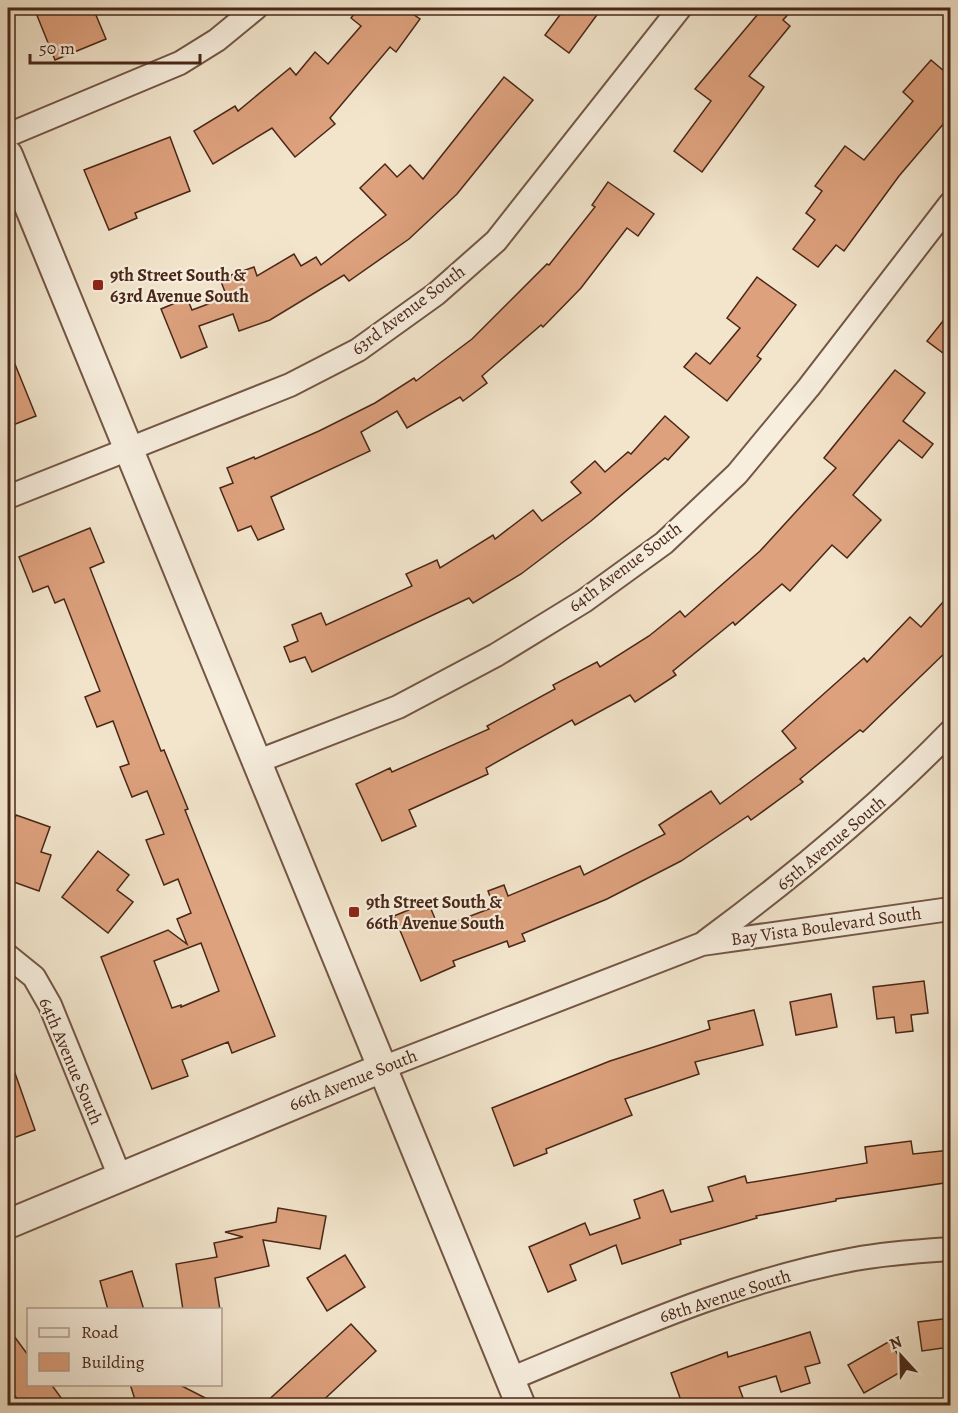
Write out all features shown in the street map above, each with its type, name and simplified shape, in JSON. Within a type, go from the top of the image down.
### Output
[{"type":"street","points":[[8,135],[180,63],[217,40],[256,8]]},
{"type":"street","name":"63rd Avenue South","points":[[8,497],[129,451],[290,385],[358,350],[436,294],[496,241],[680,8]]},
{"type":"street","points":[[8,155],[521,1406]]},
{"type":"street","name":"64th Avenue South","points":[[256,762],[398,707],[496,655],[584,601],[664,543],[737,474],[809,387],[951,204]]},
{"type":"street","name":"65th Avenue South","points":[[702,944],[784,884],[886,796],[951,732]]},
{"type":"street","name":"Bay Vista Boulevard South","points":[[702,944],[951,909]]},
{"type":"street","name":"66th Avenue South","points":[[8,1224],[382,1068],[702,944]]},
{"type":"street","name":"64th Avenue South","points":[[8,956],[34,976],[50,1005],[120,1177]]},
{"type":"street","name":"68th Avenue South","points":[[510,1379],[666,1314],[757,1283],[855,1259],[951,1249]]},
{"type":"building","points":[[49,8],[93,8],[106,39],[55,60],[36,13]]},
{"type":"building","points":[[359,8],[404,8],[420,19],[396,52],[390,47],[330,118],[335,124],[295,157],[272,128],[213,164],[194,131],[235,106],[238,111],[290,68],[296,75],[315,52],[328,64],[361,26],[351,18]]},
{"type":"building","points":[[565,8],[602,8],[569,53],[545,35]]},
{"type":"building","points":[[763,8],[794,8],[783,20],[790,26],[749,76],[764,87],[702,172],[674,151],[711,101],[695,89]]},
{"type":"building","points":[[931,60],[951,77],[951,115],[899,176],[844,251],[836,245],[818,267],[793,249],[815,220],[806,213],[822,191],[815,186],[845,146],[864,160],[913,101],[903,92]]},
{"type":"building","points":[[504,77],[533,100],[457,194],[409,239],[349,281],[344,275],[270,320],[239,331],[233,314],[199,326],[207,347],[181,358],[161,309],[187,298],[192,310],[227,297],[220,279],[254,267],[257,276],[294,254],[301,266],[316,257],[321,265],[386,215],[360,188],[385,164],[397,177],[410,165],[423,179]]},
{"type":"building","points":[[170,137],[190,191],[135,213],[137,218],[109,230],[84,170]]},
{"type":"building","points":[[608,182],[654,214],[638,236],[627,228],[581,288],[543,327],[541,325],[482,376],[487,383],[463,401],[460,397],[407,428],[397,411],[361,432],[370,451],[271,497],[284,529],[258,540],[251,526],[238,531],[220,488],[233,483],[227,468],[254,457],[255,459],[319,431],[375,403],[414,378],[416,381],[472,339],[547,264],[549,265],[595,207],[592,205]]},
{"type":"building","points":[[757,277],[796,305],[757,356],[761,359],[727,401],[684,367],[696,353],[710,364],[740,328],[727,318]]},
{"type":"building","points":[[951,311],[951,359],[927,341]]},
{"type":"building","points":[[8,347],[36,416],[8,427]]},
{"type":"building","points":[[895,370],[925,393],[903,421],[933,444],[922,458],[899,440],[853,495],[881,520],[847,558],[832,545],[790,591],[782,584],[735,625],[733,622],[673,671],[676,675],[635,702],[630,695],[575,725],[572,720],[486,768],[488,774],[409,810],[416,826],[382,841],[356,784],[390,768],[392,772],[489,729],[487,726],[555,689],[553,685],[597,662],[600,667],[649,636],[680,611],[685,617],[760,551],[836,468],[824,458]]},
{"type":"building","points":[[665,416],[689,437],[668,460],[665,458],[591,521],[521,574],[473,603],[469,598],[312,672],[305,657],[290,662],[284,647],[298,641],[292,625],[321,613],[326,625],[412,586],[406,574],[437,560],[440,568],[493,535],[495,539],[533,510],[542,521],[581,493],[571,482],[595,461],[605,472],[628,452],[631,454]]},
{"type":"building","points":[[90,528],[104,562],[90,568],[161,751],[164,750],[188,809],[185,810],[275,1036],[232,1053],[228,1042],[182,1060],[188,1076],[152,1089],[101,957],[168,930],[187,944],[177,919],[191,913],[178,879],[164,885],[146,840],[164,834],[147,791],[132,797],[120,767],[129,764],[113,721],[97,727],[85,697],[100,691],[64,599],[55,603],[48,586],[33,592],[19,557]],"holes":[[[201,943],[219,991],[181,1007],[181,1005],[172,1008],[154,961]]]},
{"type":"building","points":[[951,593],[951,647],[863,732],[860,730],[800,779],[803,782],[751,820],[748,816],[681,861],[607,899],[522,934],[525,941],[509,947],[507,941],[453,961],[455,966],[421,981],[394,916],[428,902],[439,928],[494,907],[488,891],[504,885],[508,896],[580,866],[584,875],[665,834],[659,825],[711,791],[720,804],[796,748],[782,731],[864,658],[867,662],[910,617],[921,627]]},
{"type":"building","points":[[16,815],[50,827],[41,852],[51,855],[39,891],[8,880],[8,839]]},
{"type":"building","points":[[98,851],[129,875],[117,890],[133,902],[108,933],[62,897]]},
{"type":"building","points":[[924,981],[928,1013],[911,1015],[913,1031],[896,1033],[894,1017],[877,1019],[873,987]]},
{"type":"building","points":[[831,994],[837,1027],[796,1035],[790,1002]]},
{"type":"building","points":[[754,1010],[763,1045],[695,1062],[699,1074],[625,1099],[632,1115],[546,1149],[547,1153],[514,1166],[492,1108],[610,1061],[710,1029],[708,1021]]},
{"type":"building","points":[[10,1059],[35,1130],[8,1140],[8,1060]]},
{"type":"building","points":[[911,1141],[913,1154],[951,1150],[951,1182],[836,1199],[836,1201],[756,1216],[757,1218],[680,1240],[681,1244],[622,1264],[616,1245],[570,1265],[576,1280],[548,1292],[529,1247],[585,1223],[590,1235],[640,1218],[634,1200],[663,1190],[671,1212],[713,1201],[708,1187],[745,1176],[747,1183],[867,1163],[865,1147]]},
{"type":"building","points":[[278,1208],[326,1216],[320,1249],[263,1240],[269,1266],[215,1278],[220,1308],[183,1308],[176,1264],[217,1257],[214,1243],[243,1237],[225,1232],[276,1222]]},
{"type":"building","points":[[345,1255],[365,1287],[327,1311],[307,1278]]},
{"type":"building","points":[[132,1271],[143,1308],[107,1308],[100,1281]]},
{"type":"building","points":[[951,1318],[951,1344],[943,1348],[922,1351],[918,1322]]},
{"type":"building","points":[[351,1324],[376,1351],[317,1406],[262,1406]]},
{"type":"building","points":[[8,1328],[27,1354],[27,1386],[52,1386],[67,1406],[22,1406],[8,1386]]},
{"type":"building","points":[[810,1332],[820,1363],[805,1367],[810,1383],[781,1392],[776,1376],[739,1387],[746,1406],[683,1406],[671,1373],[727,1352],[728,1357]]},
{"type":"building","points":[[890,1341],[906,1369],[864,1393],[848,1365]]},
{"type":"building","points":[[131,1386],[182,1386],[221,1406],[137,1406]]},
{"type":"place","name":"9th Street South & 63rd Avenue South","points":[[98,285]]},
{"type":"place","name":"9th Street South & 66th Avenue South","points":[[354,912]]}]
